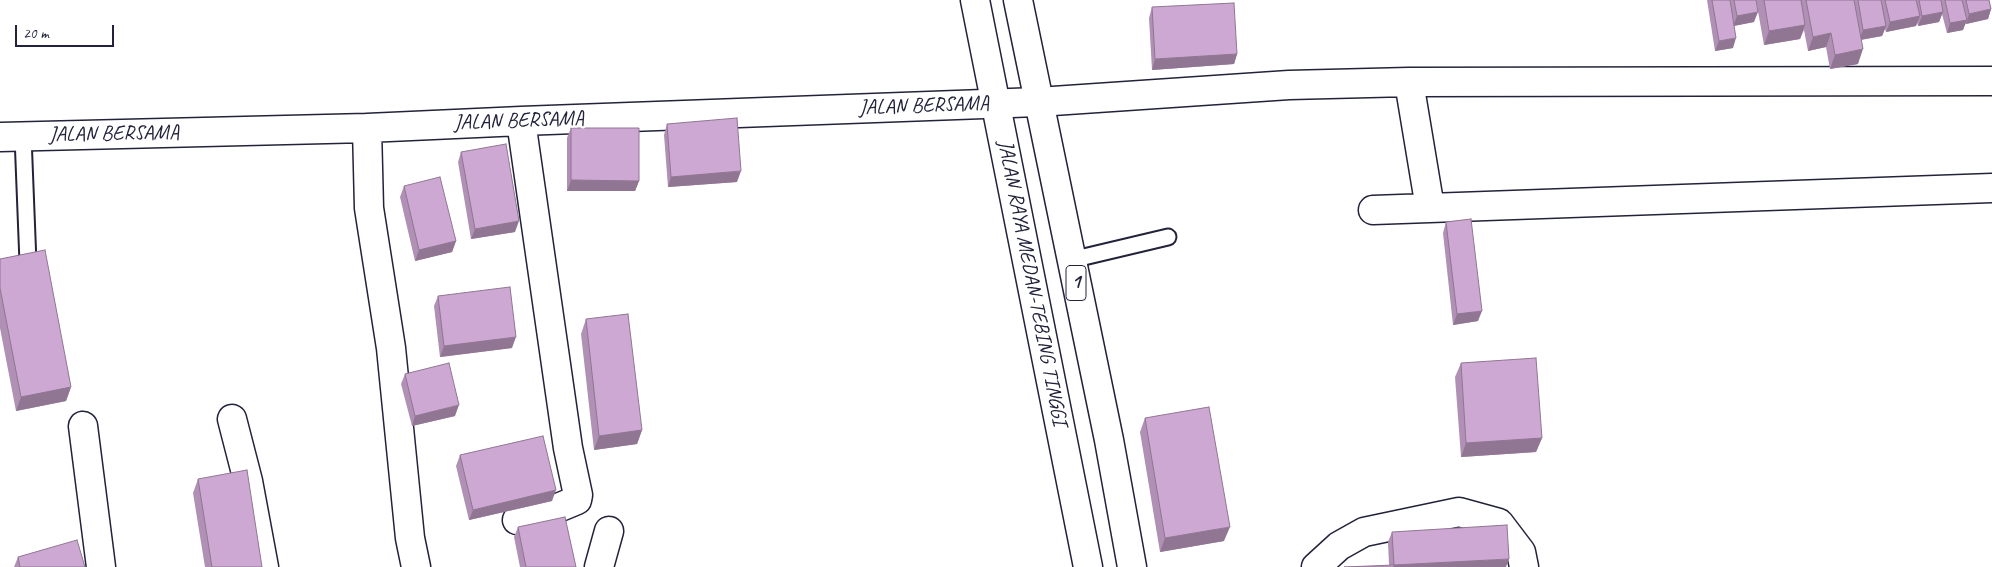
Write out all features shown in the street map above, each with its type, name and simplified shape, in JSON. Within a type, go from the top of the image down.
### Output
[{"type":"main road","name":"JALAN RAYA MEDAN-TEBING TINGGI","points":[[975,0],[1088,567]]},
{"type":"main road","name":"JALAN RAYA MEDAN-TEBING TINGGI","points":[[1018,0],[1109,440],[1132,567]]},
{"type":"main road","name":"JALAN BERSAMA","points":[[11,137],[367,128],[1038,102],[1289,85],[1409,82],[1992,81]]},
{"type":"main road","points":[[1409,82],[1430,208]]},
{"type":"main road","points":[[517,520],[553,510],[577,500],[578,495],[568,448],[521,121]]},
{"type":"main road","points":[[367,128],[369,208],[391,348],[410,538],[416,567]]},
{"type":"main road","points":[[1373,210],[1992,188]]},
{"type":"main road","points":[[232,419],[248,481],[264,567]]},
{"type":"main road","points":[[83,426],[101,567]]},
{"type":"main road","points":[[1316,567],[1338,546],[1364,532],[1459,512],[1499,523],[1521,552],[1524,567]]},
{"type":"main road","points":[[599,567],[609,531]]},
{"type":"lane","points":[[11,137],[28,263]]},
{"type":"lane","points":[[1072,260],[1168,237]]},
{"type":"building","points":[[1712,0],[1730,0],[1736,38],[1719,41]]},
{"type":"building","points":[[1734,0],[1756,0],[1758,12],[1737,16]]},
{"type":"building","points":[[1764,0],[1801,0],[1805,25],[1769,31]]},
{"type":"building","points":[[1806,0],[1854,0],[1863,49],[1835,55],[1831,33],[1813,37]]},
{"type":"building","points":[[1858,0],[1881,0],[1886,26],[1863,30]]},
{"type":"building","points":[[1885,0],[1916,0],[1920,16],[1890,22]]},
{"type":"building","points":[[1919,0],[1941,0],[1943,12],[1922,16]]},
{"type":"building","points":[[1945,0],[1962,0],[1967,20],[1950,23]]},
{"type":"building","points":[[1966,0],[1989,0],[1991,9],[1969,14]]},
{"type":"building","points":[[1234,3],[1237,54],[1155,59],[1152,7]]},
{"type":"building","points":[[737,118],[741,171],[671,177],[667,124]]},
{"type":"building","points":[[571,128],[639,128],[639,181],[571,180]]},
{"type":"building","points":[[506,144],[519,221],[475,229],[461,152]]},
{"type":"building","points":[[440,177],[456,241],[419,250],[404,186]]},
{"type":"building","points":[[1471,219],[1482,311],[1457,314],[1446,222]]},
{"type":"building","points":[[45,250],[71,387],[21,397],[0,288],[0,259]]},
{"type":"building","points":[[510,287],[516,337],[444,346],[438,296]]},
{"type":"building","points":[[628,314],[642,430],[599,436],[586,319]]},
{"type":"building","points":[[1536,358],[1542,438],[1466,443],[1461,363]]},
{"type":"building","points":[[449,363],[459,405],[415,416],[405,374]]},
{"type":"building","points":[[1209,407],[1230,527],[1165,538],[1145,418]]},
{"type":"building","points":[[543,436],[556,490],[473,510],[460,455]]},
{"type":"building","points":[[247,470],[262,567],[212,567],[198,479]]},
{"type":"building","points":[[565,517],[576,567],[526,567],[518,527]]},
{"type":"building","points":[[1507,525],[1509,559],[1394,565],[1392,532]]},
{"type":"building","points":[[77,540],[85,567],[20,567],[18,557]]},
{"type":"building","points":[[1394,565],[1394,567],[1344,567]]}]
